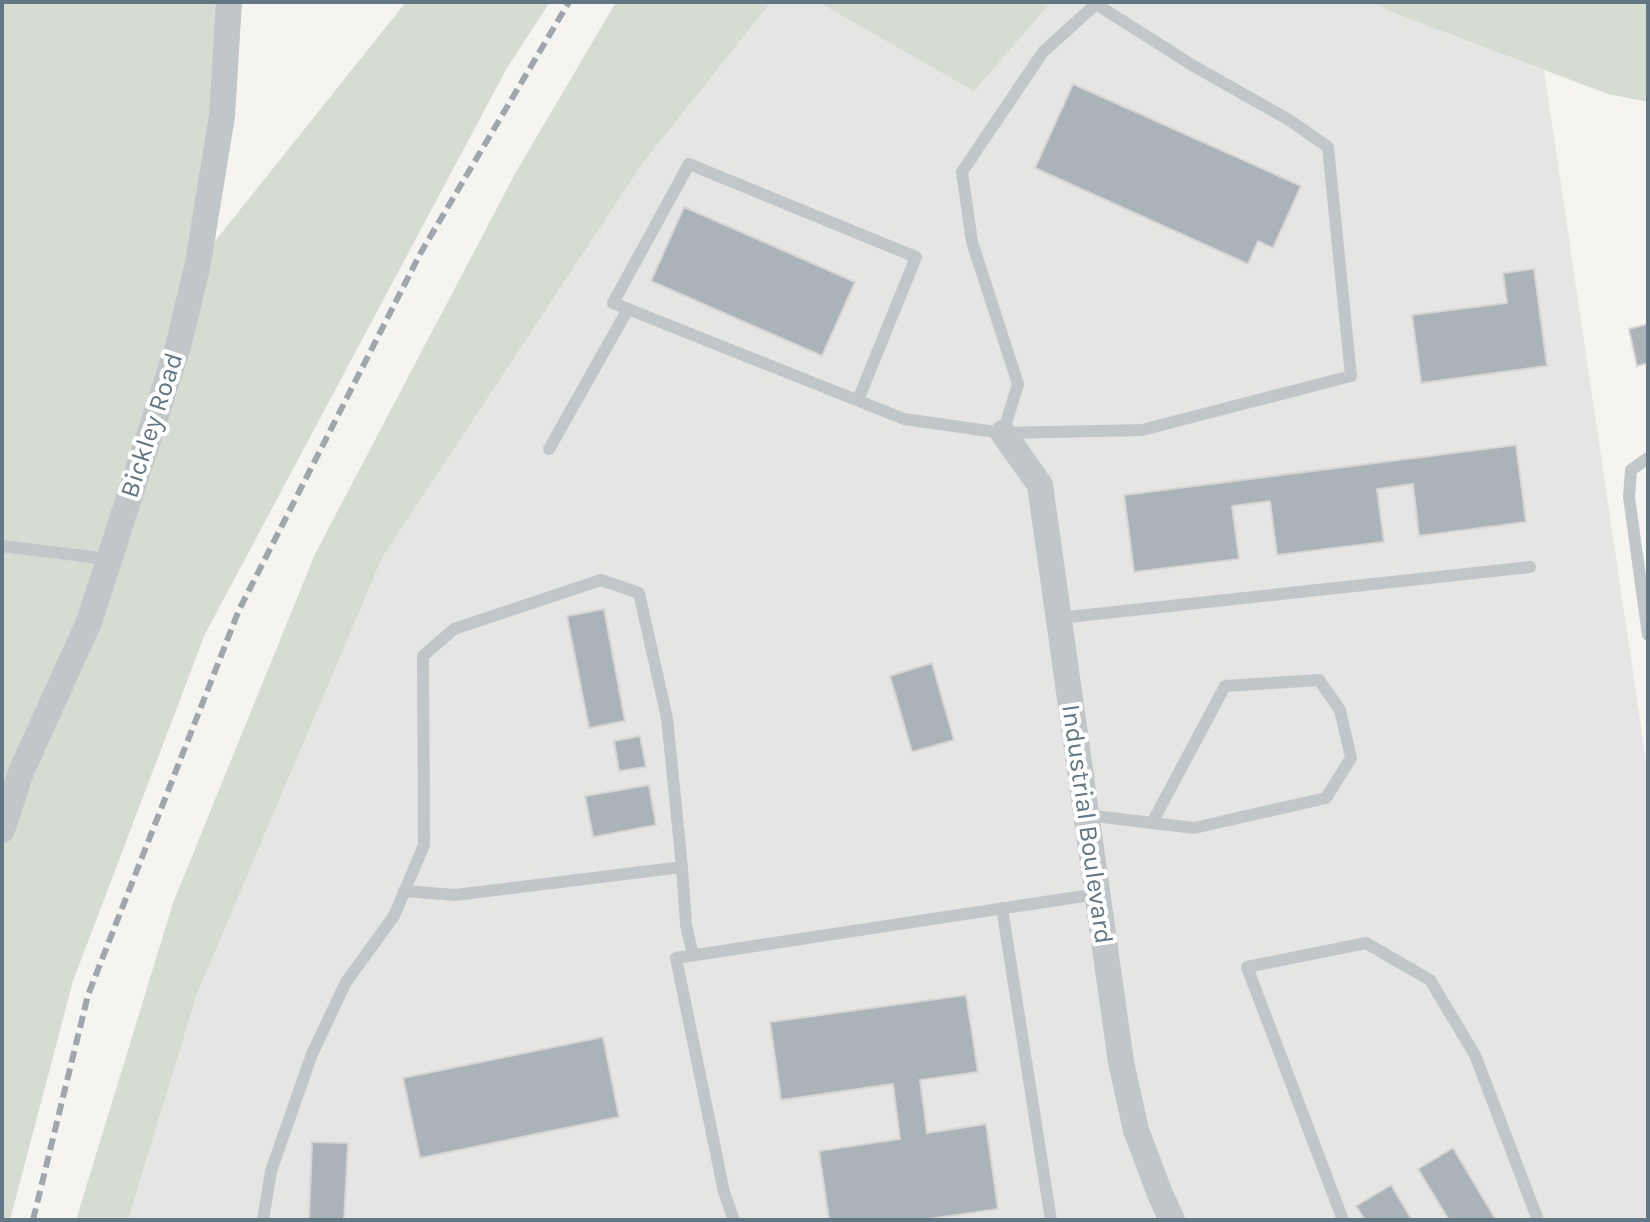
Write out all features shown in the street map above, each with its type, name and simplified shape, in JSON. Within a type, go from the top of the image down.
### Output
[{"type":"street","name":"Bickley Road","points":[[2,830],[21,772],[89,622],[179,343],[198,263],[222,116],[229,2]]},
{"type":"street","name":"Industrial Boulevard","points":[[1003,433],[1040,485],[1121,1062],[1136,1130],[1172,1220]]},
{"type":"lane","points":[[858,400],[916,257],[689,164],[613,303],[904,419],[1003,433],[1142,430],[1351,376],[1328,147],[1289,120],[1192,65],[1096,4],[1043,52],[962,172],[972,242],[1018,384],[1003,433]]},
{"type":"lane","points":[[549,449],[628,309]]},
{"type":"lane","points":[[1648,458],[1631,470],[1629,497],[1648,635]]},
{"type":"lane","points":[[2,546],[108,559]]},
{"type":"lane","points":[[1059,618],[1530,567]]},
{"type":"lane","points":[[263,1220],[271,1171],[312,1054],[346,982],[394,916],[424,845],[423,656],[454,629],[601,580],[639,593],[667,718],[686,925],[693,955]]},
{"type":"lane","points":[[1086,815],[1152,823],[1194,828],[1326,798],[1351,758],[1340,710],[1319,680],[1225,686],[1152,823]]},
{"type":"lane","points":[[404,891],[455,895],[682,867]]},
{"type":"lane","points":[[734,1220],[724,1192],[676,958],[1097,894]]},
{"type":"lane","points":[[1002,908],[1051,1220]]},
{"type":"lane","points":[[1343,1220],[1247,967],[1366,943],[1430,980],[1475,1055],[1538,1220]]},
{"type":"shaded area","points":[[2,2],[229,2],[199,261],[406,2],[550,2],[507,68],[205,634],[73,981],[10,1220],[2,1220]]},
{"type":"shaded area","points":[[616,2],[771,2],[642,164],[382,558],[197,994],[128,1220],[76,1220],[173,903],[315,554],[516,172]]},
{"type":"shaded area","points":[[771,2],[818,2],[974,90],[1051,2],[1371,2],[1544,70],[1648,774],[1648,1220],[128,1220],[197,994],[382,558],[642,164]]},
{"type":"shaded area","points":[[818,2],[1051,2],[974,91]]},
{"type":"shaded area","points":[[1371,2],[1648,2],[1648,102],[1608,94]]},
{"type":"building","points":[[1073,84],[1301,186],[1273,248],[1258,241],[1248,264],[1035,168]]},
{"type":"building","points":[[684,207],[855,282],[822,356],[651,281]]},
{"type":"building","points":[[1534,269],[1547,366],[1421,383],[1412,315],[1507,303],[1503,273]]},
{"type":"building","points":[[1648,324],[1648,363],[1637,366],[1629,329]]},
{"type":"building","points":[[1516,445],[1526,522],[1419,536],[1413,484],[1377,489],[1384,542],[1277,555],[1270,501],[1232,506],[1239,559],[1134,572],[1124,495]]},
{"type":"building","points":[[604,609],[625,721],[589,728],[567,616]]},
{"type":"building","points":[[932,663],[954,740],[912,752],[890,676]]},
{"type":"building","points":[[640,736],[646,767],[619,771],[614,741]]},
{"type":"building","points":[[649,785],[656,825],[593,837],[585,796]]},
{"type":"building","points":[[966,995],[978,1072],[920,1080],[927,1133],[986,1124],[998,1209],[921,1220],[829,1220],[819,1151],[900,1139],[893,1084],[781,1100],[770,1022]]},
{"type":"building","points":[[603,1037],[619,1117],[420,1158],[403,1078]]},
{"type":"building","points":[[312,1142],[348,1143],[344,1220],[309,1220]]},
{"type":"building","points":[[1453,1148],[1496,1220],[1449,1220],[1418,1169]]},
{"type":"building","points":[[1391,1185],[1412,1220],[1365,1220],[1356,1206]]},
{"type":"railway","points":[[33,1220],[88,995],[239,610],[420,254],[569,2]]}]
